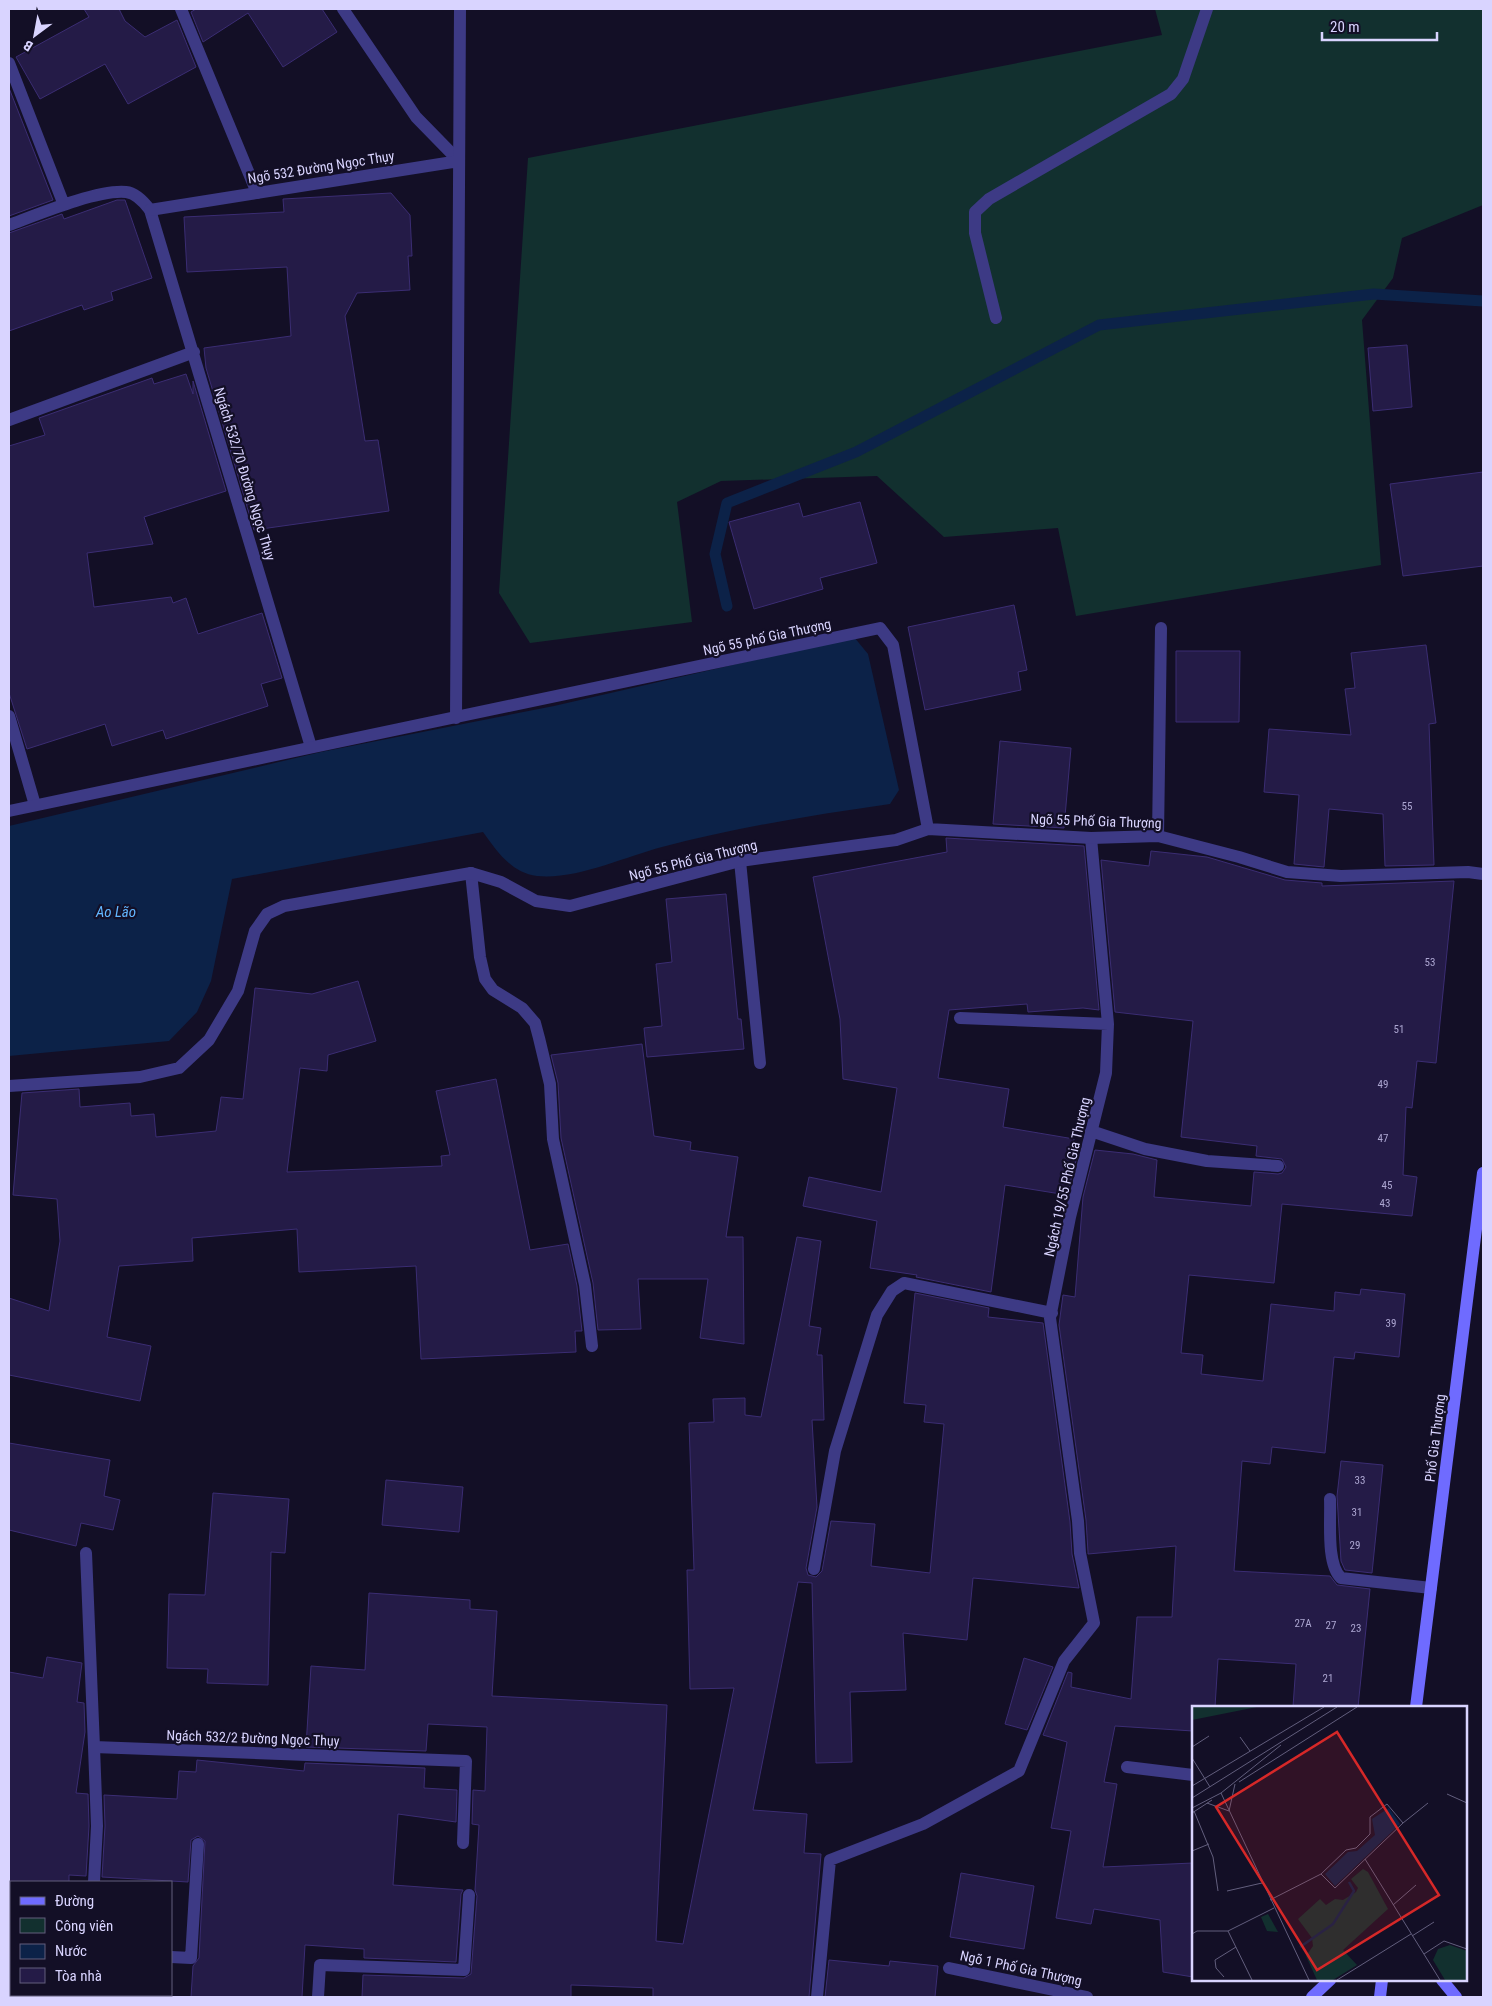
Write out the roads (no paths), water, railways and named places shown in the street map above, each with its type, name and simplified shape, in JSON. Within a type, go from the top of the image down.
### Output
[{"type":"street","points":[[181,9],[257,193]]},
{"type":"street","points":[[343,9],[416,117],[459,160]]},
{"type":"street","points":[[9,811],[456,718],[460,9]]},
{"type":"street","points":[[996,318],[975,233],[975,212],[989,199],[1172,94],[1183,79],[1207,9]]},
{"type":"street","points":[[9,63],[64,205]]},
{"type":"street","name":"Ngõ 532 Đường Ngọc Thụy","points":[[150,210],[459,160]]},
{"type":"street","points":[[9,225],[64,205],[111,192],[127,192],[140,198],[150,210]]},
{"type":"street","name":"Ngách 532/70 Đường Ngọc Thụy","points":[[150,210],[311,747]]},
{"type":"street","points":[[9,420],[194,352]]},
{"type":"street","name":"Ngõ 55 phố Gia Thượng","points":[[456,718],[880,628],[893,645],[928,828]]},
{"type":"street","points":[[1158,836],[1161,628]]},
{"type":"street","points":[[9,716],[35,805]]},
{"type":"street","name":"Ngõ 55 Phố Gia Thượng","points":[[9,1086],[140,1077],[179,1068],[209,1040],[238,991],[255,930],[267,914],[284,906],[471,873],[501,882],[536,901],[570,906],[740,861],[896,840],[928,828],[1091,838],[1158,836],[1239,856],[1287,872],[1341,876],[1468,872],[1483,874]]},
{"type":"street","name":"Ngách 19/55 Phố Gia Thượng","points":[[817,1997],[830,1860],[923,1824],[1018,1771],[1064,1661],[1094,1623],[1080,1553],[1078,1521],[1052,1342],[1052,1313],[1070,1217],[1106,1073],[1108,1024],[1091,838]]},
{"type":"street","points":[[740,861],[760,1062]]},
{"type":"street","points":[[471,873],[480,957],[485,979],[493,990],[522,1008],[535,1022],[540,1038],[550,1084],[553,1139],[585,1285],[592,1346]]},
{"type":"street","points":[[960,1018],[1108,1024]]},
{"type":"street","points":[[1091,1131],[1145,1149],[1207,1161],[1278,1166]]},
{"type":"street","name":"Phố Gia Thượng","points":[[1416,1706],[1483,1173]]},
{"type":"street","points":[[814,1569],[835,1451],[876,1315],[892,1291],[904,1283],[1052,1313]]},
{"type":"street","points":[[1330,1499],[1332,1562],[1336,1573],[1341,1578],[1431,1588]]},
{"type":"street","points":[[86,1553],[97,1826],[94,1881]]},
{"type":"street","name":"Ngách 532/2 Đường Ngọc Thụy","points":[[94,1747],[466,1761],[463,1843]]},
{"type":"street","points":[[1127,1767],[1192,1775]]},
{"type":"street","points":[[172,1957],[191,1958],[198,1844]]},
{"type":"street","points":[[318,1997],[320,1965],[464,1970],[469,1895]]},
{"type":"street","name":"Ngõ 1 Phố Gia Thượng","points":[[949,1968],[1087,1997]]},
{"type":"street","points":[[1312,1997],[1329,1981]]},
{"type":"street","points":[[1380,1997],[1382,1981]]},
{"type":"street","points":[[1443,1981],[1456,1997]]},
{"type":"water","name":"Ao Lão","points":[[854,637],[868,654],[899,790],[890,804],[804,817],[719,833],[662,847],[568,875],[537,876],[520,871],[506,860],[483,832],[232,879],[211,981],[197,1012],[169,1041],[9,1056],[9,826],[321,752],[554,706]]},
{"type":"waterway","points":[[727,606],[715,554],[727,503],[856,452],[1099,325],[1374,294],[1483,301]]}]
